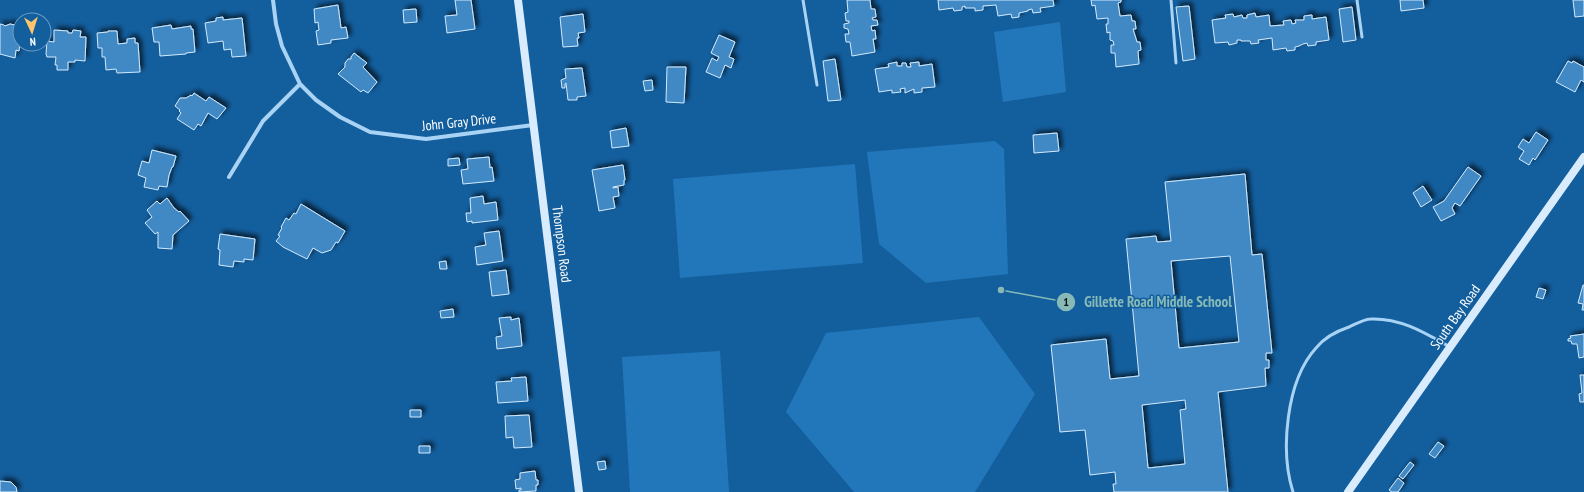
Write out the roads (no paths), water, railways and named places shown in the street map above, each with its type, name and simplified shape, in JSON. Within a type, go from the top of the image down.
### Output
[{"type":"street","name":"John Gray Drive","points":[[273,0],[276,24],[282,46],[300,84],[316,100],[340,117],[370,132],[426,139],[534,125]]},
{"type":"street","name":"Thompson Road","points":[[518,0],[579,492]]},
{"type":"street","points":[[229,177],[263,120],[300,84]]},
{"type":"street","name":"South Bay Road","points":[[1348,492],[1584,157]]},
{"type":"lane","points":[[803,0],[817,85]]},
{"type":"lane","points":[[1170,0],[1176,63]]},
{"type":"lane","points":[[1357,0],[1362,37]]},
{"type":"lane","points":[[1293,492],[1286,450],[1290,404],[1295,382],[1306,361],[1316,347],[1330,336],[1370,318],[1388,319],[1408,324],[1450,347]]},
{"type":"place","name":"Gillette Road Middle School","points":[[1001,290]]}]
